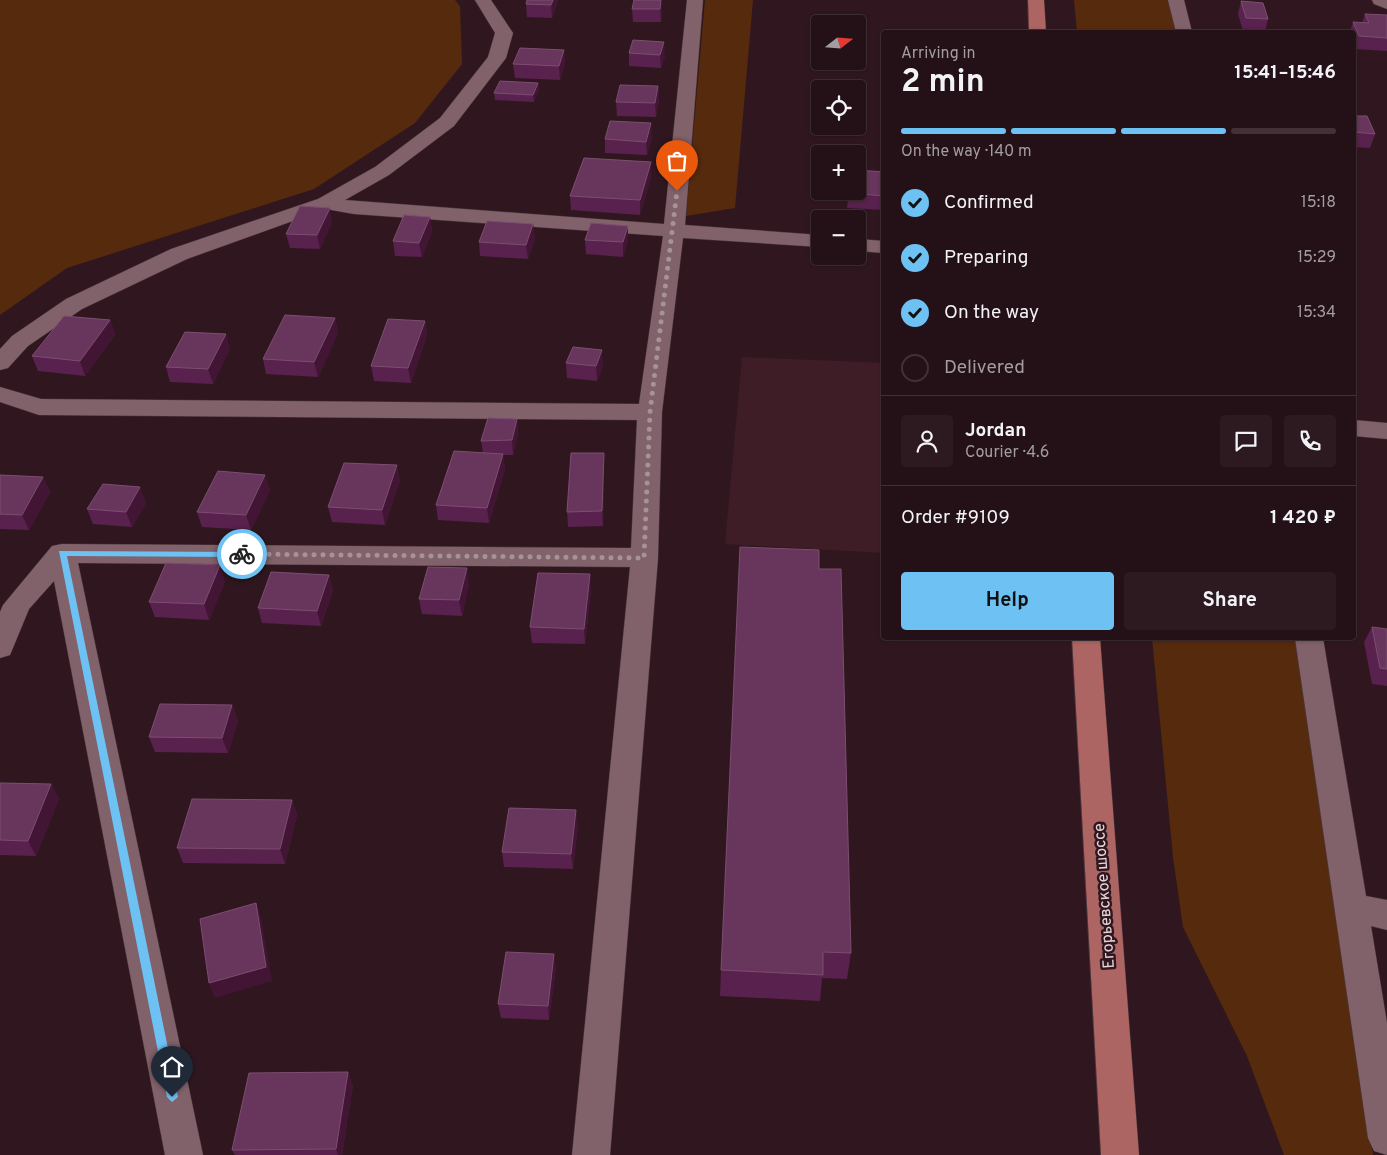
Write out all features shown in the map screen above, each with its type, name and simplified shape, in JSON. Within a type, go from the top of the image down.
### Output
[{"type":"main road","points":[[1036,0],[1038,30]]},
{"type":"main road","name":"Егорьевское шоссе","points":[[1086,640],[1120,1155]]},
{"type":"street","points":[[0,363],[20,341],[74,304],[178,254],[325,203],[382,171],[447,122],[498,58],[504,33],[484,0]]},
{"type":"street","points":[[591,1155],[644,558],[650,412],[674,229],[695,0]]},
{"type":"street","points":[[1176,0],[1184,30]]},
{"type":"street","points":[[1380,0],[1387,4]]},
{"type":"street","points":[[325,203],[354,208],[674,229],[811,240]]},
{"type":"street","points":[[866,245],[881,247]]},
{"type":"street","points":[[0,394],[39,408],[650,412]]},
{"type":"street","points":[[1356,428],[1387,431]]},
{"type":"street","points":[[62,553],[644,558]]},
{"type":"street","points":[[0,647],[17,606],[62,553]]},
{"type":"street","points":[[62,553],[184,1155]]},
{"type":"street","points":[[1309,640],[1387,1138]]},
{"type":"street","points":[[1352,908],[1387,915]]},
{"type":"shaded area","points":[[0,0],[455,0],[460,6],[462,64],[415,123],[314,189],[67,268],[0,315]]},
{"type":"shaded area","points":[[705,0],[753,0],[735,208],[686,216]]},
{"type":"shaded area","points":[[1074,0],[1172,0],[1175,30],[1077,30]]},
{"type":"shaded area","points":[[742,357],[881,363],[881,553],[725,544]]},
{"type":"shaded area","points":[[1152,640],[1297,640],[1373,1155],[1284,1155],[1247,1056],[1183,927],[1173,857]]},
{"type":"building","points":[[527,0],[553,0],[551,5],[526,4]]},
{"type":"building","points":[[634,0],[661,0],[660,9],[632,9]]},
{"type":"building","points":[[1241,1],[1263,3],[1268,19],[1246,18]]},
{"type":"building","points":[[1365,14],[1387,15],[1387,38],[1359,36],[1353,22],[1369,23]]},
{"type":"building","points":[[633,40],[664,42],[660,55],[629,53]]},
{"type":"building","points":[[520,48],[564,50],[559,66],[513,64]]},
{"type":"building","points":[[500,81],[538,83],[533,95],[494,93]]},
{"type":"building","points":[[620,85],[658,86],[655,103],[616,102]]},
{"type":"building","points":[[1356,116],[1367,116],[1375,134],[1356,132]]},
{"type":"building","points":[[610,121],[651,123],[646,142],[605,139]]},
{"type":"building","points":[[584,158],[651,162],[640,200],[570,196]]},
{"type":"building","points":[[866,171],[881,172],[881,196],[866,194]]},
{"type":"building","points":[[300,206],[330,208],[317,235],[286,234]]},
{"type":"building","points":[[404,215],[430,217],[419,243],[393,241]]},
{"type":"building","points":[[487,221],[533,224],[526,245],[479,242]]},
{"type":"building","points":[[591,223],[628,226],[623,242],[585,240]]},
{"type":"building","points":[[285,315],[335,318],[314,362],[263,359]]},
{"type":"building","points":[[64,316],[110,320],[80,361],[32,356]]},
{"type":"building","points":[[388,319],[425,321],[408,368],[371,366]]},
{"type":"building","points":[[185,332],[226,334],[208,369],[166,367]]},
{"type":"building","points":[[573,347],[602,350],[596,366],[566,363]]},
{"type":"building","points":[[488,418],[517,419],[512,440],[481,441]]},
{"type":"building","points":[[454,451],[503,454],[487,508],[436,505]]},
{"type":"building","points":[[571,453],[604,453],[602,511],[567,512]]},
{"type":"building","points":[[344,463],[397,465],[382,510],[328,507]]},
{"type":"building","points":[[218,471],[265,475],[246,515],[197,512]]},
{"type":"building","points":[[0,475],[43,477],[22,515],[0,514]]},
{"type":"building","points":[[103,484],[140,487],[126,512],[87,509]]},
{"type":"building","points":[[740,547],[819,550],[819,569],[841,569],[851,953],[823,952],[823,975],[721,970]]},
{"type":"building","points":[[166,563],[220,565],[204,604],[149,602]]},
{"type":"building","points":[[428,567],[467,568],[459,600],[419,599]]},
{"type":"building","points":[[271,572],[329,575],[317,611],[258,608]]},
{"type":"building","points":[[538,573],[590,574],[584,629],[530,627]]},
{"type":"building","points":[[1372,627],[1387,629],[1387,669],[1380,668]]},
{"type":"building","points":[[160,704],[232,705],[222,738],[149,737]]},
{"type":"building","points":[[0,783],[51,784],[28,841],[0,840]]},
{"type":"building","points":[[192,799],[292,800],[280,849],[177,848]]},
{"type":"building","points":[[509,808],[576,810],[571,854],[502,852]]},
{"type":"building","points":[[256,903],[266,967],[209,983],[200,919]]},
{"type":"building","points":[[506,952],[554,954],[548,1006],[498,1004]]},
{"type":"building","points":[[348,1072],[336,1149],[232,1150],[249,1073]]},
{"type":"way so far","points":[[242,554],[644,558],[650,412],[674,229],[677,191]]},
{"type":"route","points":[[172,1097],[62,553],[242,554]]}]
